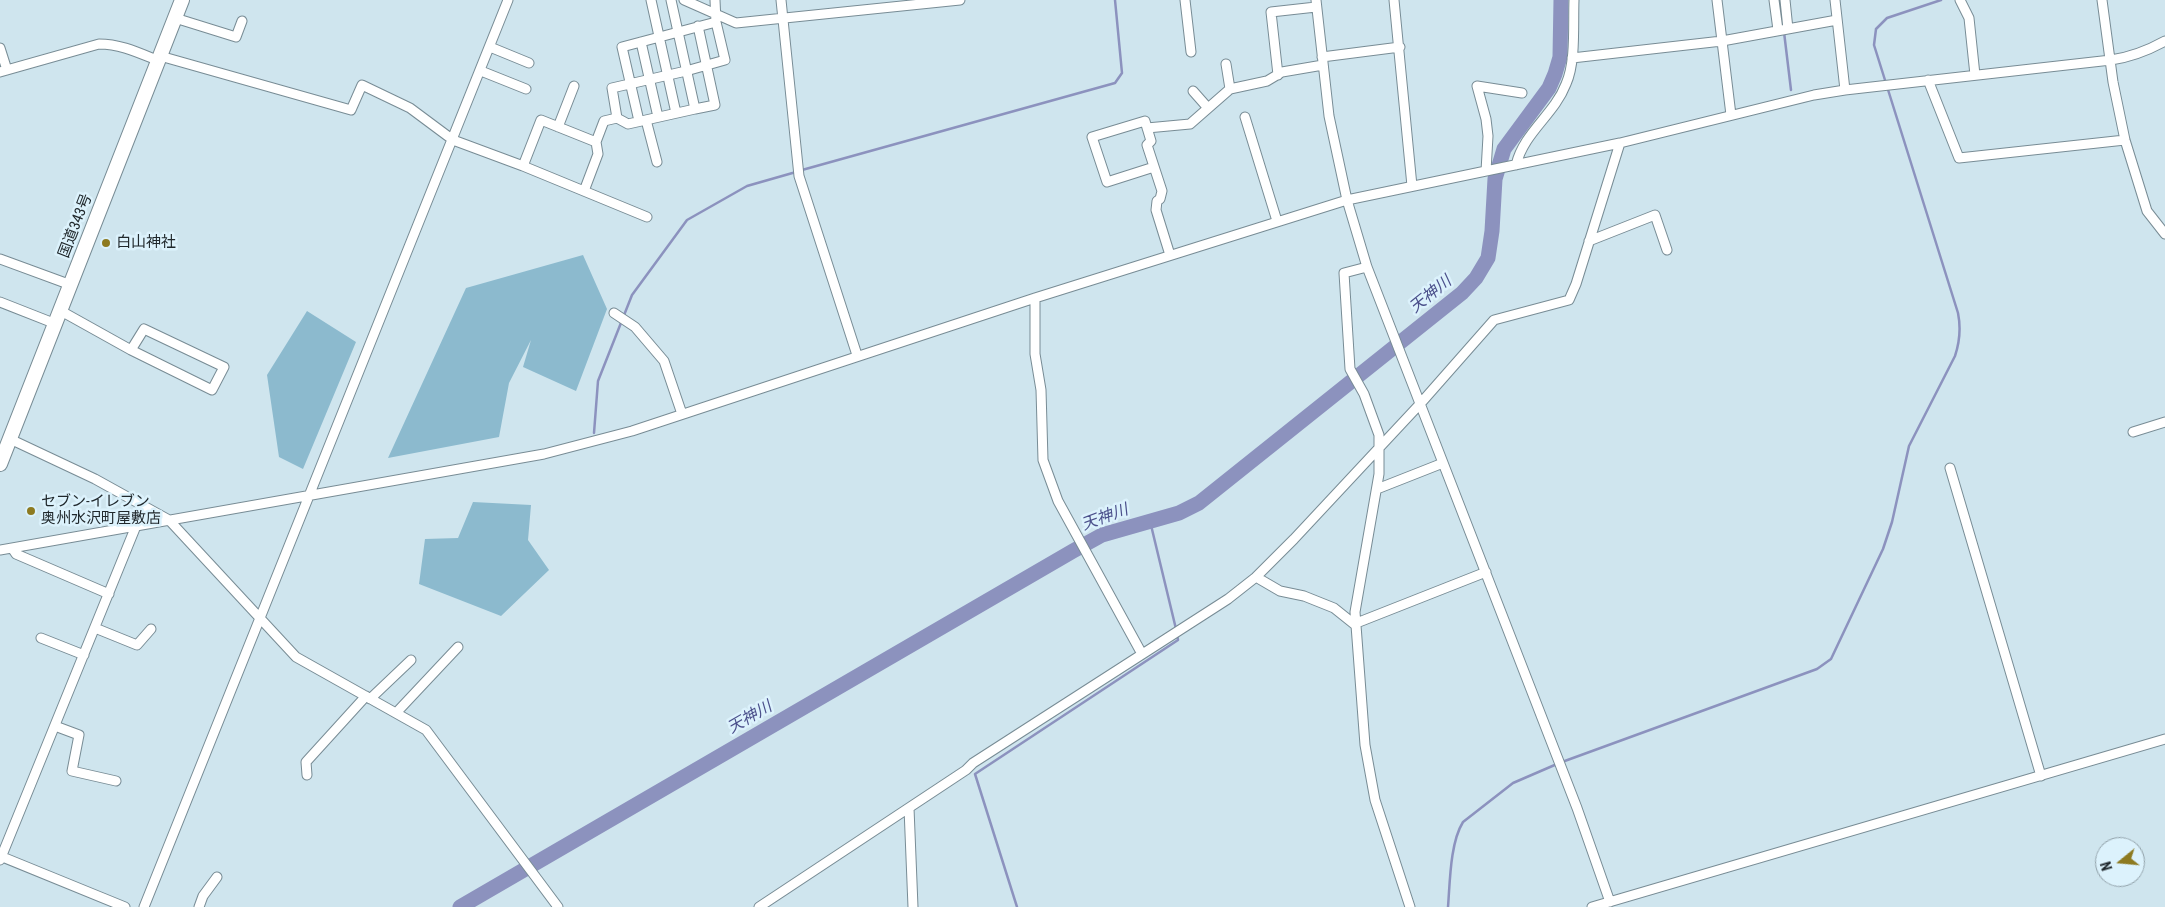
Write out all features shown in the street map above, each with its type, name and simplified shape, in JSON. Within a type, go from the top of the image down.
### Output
[{"type":"highway","name":"国道343号","points":[[0,464],[182,0]]},
{"type":"street","points":[[144,907],[508,0]]},
{"type":"street","points":[[651,0],[676,113]]},
{"type":"street","points":[[671,0],[695,109]]},
{"type":"street","points":[[684,0],[716,19],[736,23],[915,2],[960,0]]},
{"type":"street","points":[[617,118],[612,88],[725,60],[716,19],[715,0]]},
{"type":"street","points":[[781,0],[799,172],[857,355]]},
{"type":"street","points":[[1185,0],[1191,52]]},
{"type":"street","points":[[1394,0],[1412,186]]},
{"type":"street","points":[[1516,165],[1519,151],[1525,141],[1552,108],[1567,84],[1572,58],[1574,0]]},
{"type":"street","points":[[1716,0],[1731,115]]},
{"type":"street","points":[[1774,0],[1778,30]]},
{"type":"street","points":[[1785,0],[1788,29]]},
{"type":"street","points":[[1835,0],[1846,90]]},
{"type":"street","points":[[1960,0],[1969,18],[1975,75]]},
{"type":"street","points":[[2102,0],[2125,140],[2147,211],[2165,234]]},
{"type":"street","points":[[1278,75],[1271,12],[1316,4],[1329,116],[1347,200],[1367,266],[1577,808],[1610,902]]},
{"type":"street","points":[[175,18],[236,37],[242,21]]},
{"type":"street","points":[[657,162],[631,84],[622,47],[677,34],[716,19]]},
{"type":"street","points":[[1572,58],[1722,41],[1837,20]]},
{"type":"street","points":[[584,191],[598,154],[596,142],[604,121],[617,118],[628,124],[716,104],[698,26]]},
{"type":"street","points":[[0,550],[552,452],[632,431],[857,355],[1347,200],[1620,143],[1731,115],[1846,90],[2111,60],[2137,54],[2165,41]]},
{"type":"street","points":[[641,42],[658,117]]},
{"type":"street","points":[[0,48],[3,71],[99,44],[112,44],[352,110],[362,85],[410,108],[453,140],[523,166],[647,217]]},
{"type":"street","points":[[490,47],[528,63]]},
{"type":"street","points":[[1147,128],[1190,124],[1230,89],[1267,81],[1278,75],[1323,61],[1400,47]]},
{"type":"street","points":[[1226,64],[1230,89]]},
{"type":"street","points":[[481,71],[526,89]]},
{"type":"street","points":[[1928,80],[1959,158],[2125,140]]},
{"type":"street","points":[[558,127],[574,86]]},
{"type":"street","points":[[1486,171],[1488,136],[1486,119],[1477,86],[1522,93]]},
{"type":"street","points":[[1194,92],[1208,108]]},
{"type":"street","points":[[1245,117],[1278,222]]},
{"type":"street","points":[[523,166],[541,120],[596,142]]},
{"type":"street","points":[[1154,167],[1107,182],[1092,137],[1145,121],[1151,141],[1147,145],[1162,191],[1160,199],[1157,201],[1156,210],[1170,255]]},
{"type":"street","points":[[759,907],[974,763],[1228,599],[1256,577],[1420,404],[1494,320],[1568,300],[1576,284],[1620,143]]},
{"type":"street","points":[[1589,241],[1654,216],[1667,250]]},
{"type":"street","points":[[0,259],[71,285]]},
{"type":"street","points":[[1367,266],[1344,273],[1350,369],[1364,394],[1378,435],[1380,447],[1376,489],[1360,576],[1354,624],[1369,779],[1410,907]]},
{"type":"street","points":[[1035,298],[1035,354],[1041,390],[1043,460],[1058,501],[1142,654]]},
{"type":"street","points":[[0,302],[58,317],[212,390],[224,367],[144,329],[131,350]]},
{"type":"street","points":[[614,313],[635,327],[664,361],[682,414]]},
{"type":"street","points":[[2133,432],[2165,422]]},
{"type":"street","points":[[10,439],[95,479],[169,520],[259,620],[296,657],[426,730],[558,907]]},
{"type":"street","points":[[1376,489],[1443,462]]},
{"type":"street","points":[[1950,468],[2041,776]]},
{"type":"street","points":[[125,907],[0,857],[136,526]]},
{"type":"street","points":[[12,548],[16,554],[108,594]]},
{"type":"street","points":[[1354,624],[1486,572]]},
{"type":"street","points":[[1256,577],[1280,591],[1304,596],[1334,608],[1354,624]]},
{"type":"street","points":[[95,628],[136,645],[151,629]]},
{"type":"street","points":[[41,638],[84,655]]},
{"type":"street","points":[[396,713],[458,648]]},
{"type":"street","points":[[307,775],[306,762],[368,698],[411,660]]},
{"type":"street","points":[[55,726],[79,735],[72,771],[116,781]]},
{"type":"street","points":[[1592,907],[2165,738]]},
{"type":"street","points":[[909,808],[914,907]]},
{"type":"street","points":[[199,907],[217,877]]},
{"type":"shaded area","points":[[583,255],[607,309],[576,391],[523,367],[531,340],[509,383],[499,437],[388,458],[466,288]]},
{"type":"shaded area","points":[[307,311],[356,342],[303,469],[279,457],[267,375]]},
{"type":"shaded area","points":[[473,502],[531,505],[528,540],[549,570],[501,616],[419,584],[425,539],[458,538]]},
{"type":"waterway","points":[[802,170],[1115,83],[1122,73],[1115,0]]},
{"type":"waterway","name":"天神川","points":[[460,907],[1102,535],[1179,513],[1199,503],[1462,293],[1476,278],[1488,258],[1492,231],[1495,179],[1504,149],[1549,88],[1555,74],[1560,57],[1561,0]]},
{"type":"waterway","points":[[1780,0],[1782,16]]},
{"type":"waterway","points":[[1562,762],[1817,669],[1831,659],[1883,549],[1892,522],[1909,446],[1955,356],[1959,340],[1958,313],[1874,45],[1876,29],[1887,18],[1941,0]]},
{"type":"waterway","points":[[1784,32],[1791,90]]},
{"type":"waterway","points":[[594,433],[598,381],[632,295],[687,220],[747,186],[796,172]]},
{"type":"waterway","points":[[1150,521],[1176,629]]},
{"type":"waterway","points":[[1017,907],[975,774],[1178,640],[1177,634]]},
{"type":"waterway","points":[[1448,907],[1453,852],[1455,841],[1463,822],[1513,783],[1557,764]]},
{"type":"place","name":"白山神社","points":[[106,243]]},
{"type":"place","name":"セブン-イレブン 奥州水沢町屋敷店","points":[[31,511]]}]
